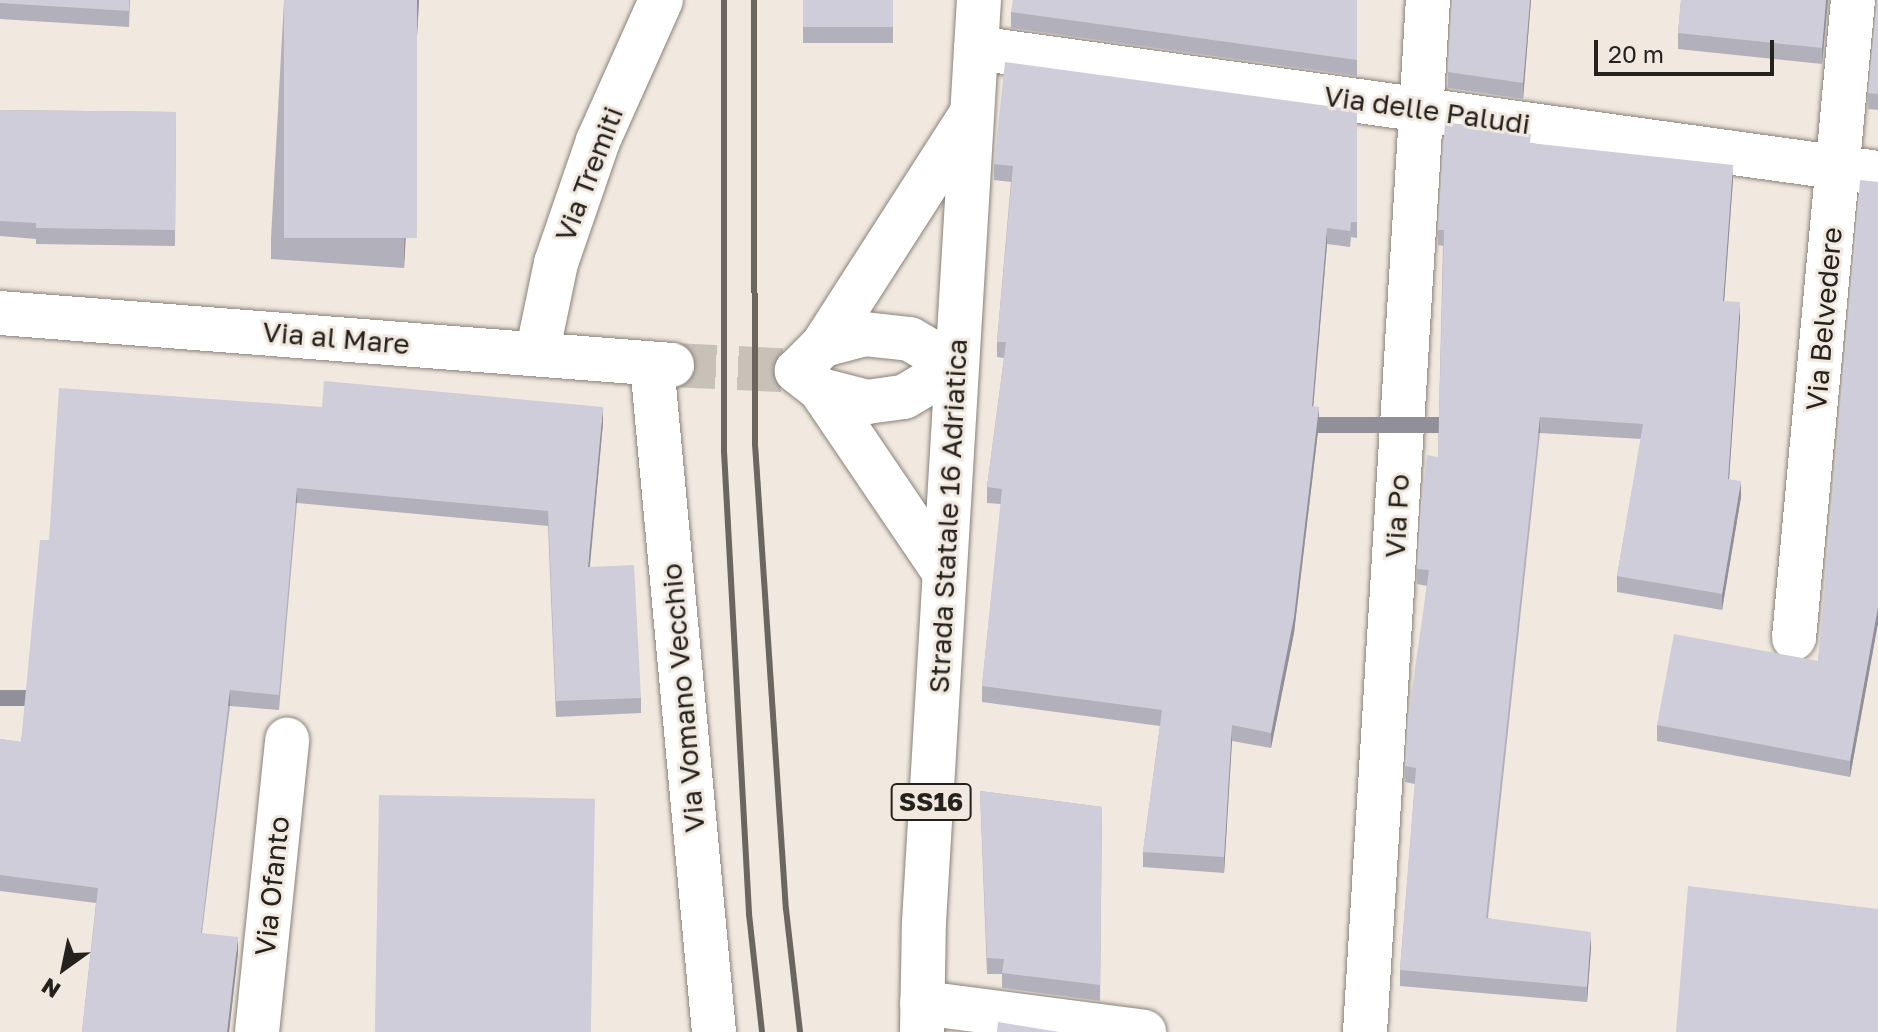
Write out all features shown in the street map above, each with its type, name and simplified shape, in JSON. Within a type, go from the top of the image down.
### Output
[{"type":"street","name":"Via Tremiti","points":[[537,354],[556,263],[598,141],[661,0]]},
{"type":"street","name":"Strada Statale 16 Adriatica","points":[[922,1017],[944,572],[979,0]]},
{"type":"street","name":"Via Po","points":[[1365,1032],[1428,0]]},
{"type":"street","name":"Via Belvedere","points":[[1794,638],[1858,170],[1853,0]]},
{"type":"street","name":"Via delle Paludi","points":[[976,48],[1858,170]]},
{"type":"street","points":[[944,572],[821,390],[797,371],[823,345],[972,113]]},
{"type":"street","name":"Via al Mare","points":[[0,313],[662,364]]},
{"type":"street","points":[[821,390],[867,402],[904,397],[956,366],[910,339],[865,334],[823,345]]},
{"type":"street","name":"Via Vomano Vecchio","points":[[662,364],[714,1032]]},
{"type":"street","name":"Via Ofanto","points":[[257,1032],[287,740]]},
{"type":"street","points":[[922,1017],[1144,1032]]},
{"type":"building","points":[[0,0],[129,0],[129,11],[0,3]]},
{"type":"building","points":[[284,0],[417,0],[417,238],[284,238]]},
{"type":"building","points":[[803,0],[893,0],[893,27],[803,27]]},
{"type":"building","points":[[1013,0],[1357,0],[1357,60],[1011,12]]},
{"type":"building","points":[[1452,0],[1530,0],[1523,83],[1448,72]]},
{"type":"building","points":[[1681,0],[1826,0],[1822,48],[1678,33]]},
{"type":"building","points":[[1878,0],[1878,94],[1868,93]]},
{"type":"building","points":[[1005,62],[1357,110],[1357,222],[1351,222],[1350,231],[1327,228],[1312,406],[1319,407],[1294,617],[1271,733],[1232,725],[1224,857],[1143,852],[1162,710],[982,686],[1002,489],[987,487],[1006,342],[997,342],[1013,166],[994,164]]},
{"type":"building","points":[[0,110],[176,112],[175,230],[36,228],[36,223],[0,221]]},
{"type":"building","points":[[1445,122],[1531,134],[1530,143],[1733,165],[1723,301],[1740,302],[1728,479],[1741,481],[1722,594],[1617,576],[1643,424],[1540,417],[1486,918],[1591,932],[1587,987],[1400,970],[1416,768],[1405,766],[1408,718],[1429,570],[1417,569],[1421,504],[1427,455],[1438,457],[1444,230],[1438,230]]},
{"type":"building","points":[[1860,180],[1878,182],[1878,607],[1850,761],[1657,725],[1674,634],[1818,661]]},
{"type":"building","points":[[324,381],[603,407],[588,567],[634,565],[641,698],[556,701],[548,511],[297,488],[279,695],[230,690],[201,933],[238,937],[227,1032],[82,1032],[98,888],[0,875],[0,739],[21,742],[40,540],[49,540],[59,388],[322,407]]},
{"type":"building","points":[[980,791],[1102,807],[1100,985],[1002,973],[1004,959],[987,958]]},
{"type":"building","points":[[379,795],[595,799],[591,1032],[375,1032]]},
{"type":"building","points":[[1688,886],[1878,909],[1878,1032],[1676,1032]]},
{"type":"building","points":[[998,1022],[1059,1032],[997,1032]]},
{"type":"tunnel","points":[[672,365],[797,371]]},
{"type":"railway","points":[[724,0],[724,451],[749,914],[762,1032]]},
{"type":"railway","points":[[754,0],[755,444],[786,909],[800,1032]]}]
